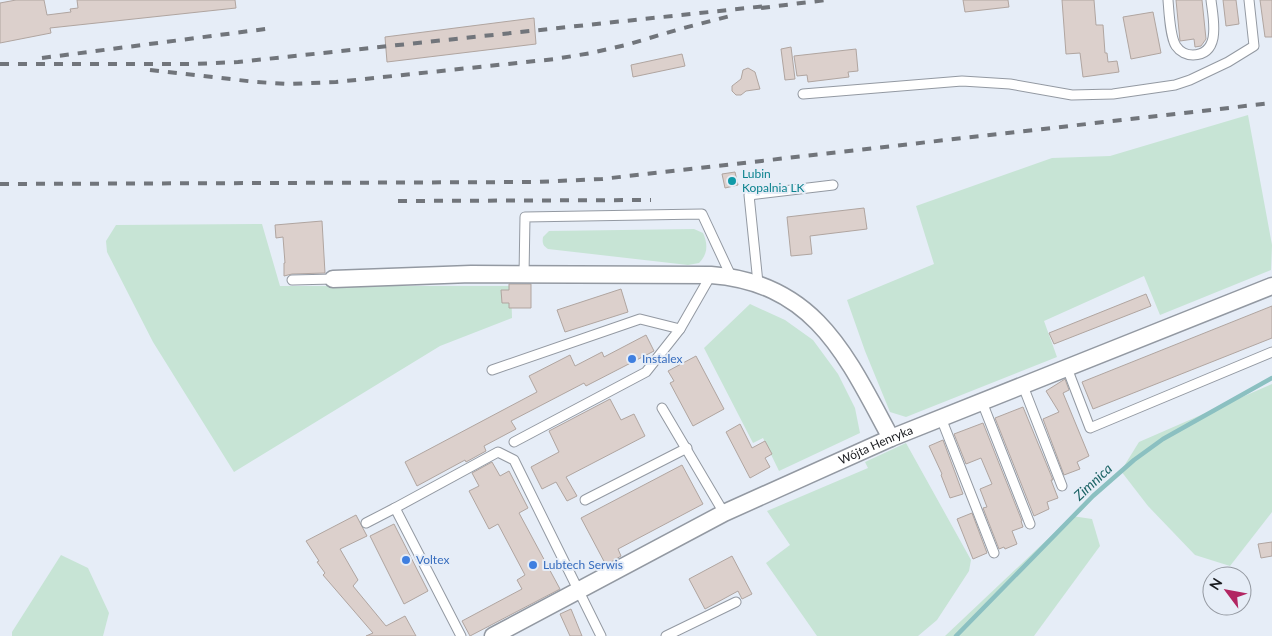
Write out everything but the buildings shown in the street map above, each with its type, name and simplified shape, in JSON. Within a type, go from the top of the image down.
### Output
[{"type":"street","points":[[333,279],[471,274],[711,274],[731,276],[758,283],[786,296],[824,328],[852,366],[892,438]]},
{"type":"street","name":"Wójta Henryka","points":[[494,636],[724,513],[892,438],[1272,286]]},
{"type":"lane","points":[[1168,0],[1173,38],[1176,46],[1186,54],[1195,55],[1210,48],[1213,42],[1214,25],[1211,0]]},
{"type":"lane","points":[[804,94],[962,81],[1010,84],[1088,95],[1113,94],[1175,84],[1206,73],[1254,46],[1249,0]]},
{"type":"lane","points":[[758,283],[749,196],[833,185]]},
{"type":"lane","points":[[524,275],[525,217],[702,214],[731,276]]},
{"type":"lane","points":[[514,442],[646,372],[680,329],[711,274]]},
{"type":"lane","points":[[292,280],[333,279]]},
{"type":"lane","points":[[492,370],[640,320],[680,329]]},
{"type":"lane","points":[[1067,368],[1090,428],[1272,352]]},
{"type":"lane","points":[[1023,386],[1062,486]]},
{"type":"lane","points":[[982,402],[1030,524]]},
{"type":"lane","points":[[662,408],[724,513]]},
{"type":"lane","points":[[941,418],[994,553]]},
{"type":"lane","points":[[585,500],[687,448]]},
{"type":"lane","points":[[366,523],[498,452],[514,460],[601,636]]},
{"type":"lane","points":[[395,508],[461,636]]},
{"type":"lane","points":[[666,636],[736,602]]},
{"type":"green space","points":[[1248,115],[1272,245],[1271,270],[1160,315],[1144,276],[1044,321],[1057,357],[906,417],[890,412],[847,300],[934,264],[916,206],[1052,158],[1110,156]]},
{"type":"green space","points":[[262,224],[280,286],[511,286],[512,318],[440,346],[234,472],[153,342],[107,252],[106,241],[116,225]]},
{"type":"green space","points":[[694,229],[703,233],[706,249],[699,263],[688,265],[548,249],[543,241],[543,237],[549,231]]},
{"type":"green space","points":[[750,304],[785,320],[813,340],[838,374],[855,408],[860,433],[779,471],[763,438],[753,443],[704,348]]},
{"type":"green space","points":[[1272,384],[1272,512],[1230,566],[1195,555],[1148,506],[1121,471],[1139,442]]},
{"type":"green space","points":[[906,443],[971,560],[969,571],[937,620],[918,636],[817,636],[766,563],[790,545],[767,511],[868,468],[865,462]]},
{"type":"green space","points":[[1072,516],[1092,519],[1100,546],[1034,636],[945,636]]},
{"type":"green space","points":[[61,555],[88,568],[109,613],[103,636],[12,636],[12,632]]},
{"type":"waterway","name":"Zimnica","points":[[956,636],[1093,496],[1134,460],[1163,439],[1272,378]]},
{"type":"railway","points":[[761,8],[826,0]]},
{"type":"railway","points":[[0,64],[195,64],[238,62],[766,6]]},
{"type":"railway","points":[[150,70],[256,82],[289,84],[336,82],[555,59],[591,53],[730,16]]},
{"type":"railway","points":[[42,58],[273,28]]},
{"type":"railway","points":[[0,184],[537,182],[602,179],[1272,103]]},
{"type":"railway","points":[[398,201],[651,200]]},
{"type":"place","name":"Lubin Kopalnia LK","points":[[732,181]]},
{"type":"place","name":"Instalex","points":[[632,359]]},
{"type":"place","name":"Voltex","points":[[406,560]]},
{"type":"place","name":"Lubtech Serwis","points":[[533,565]]}]
